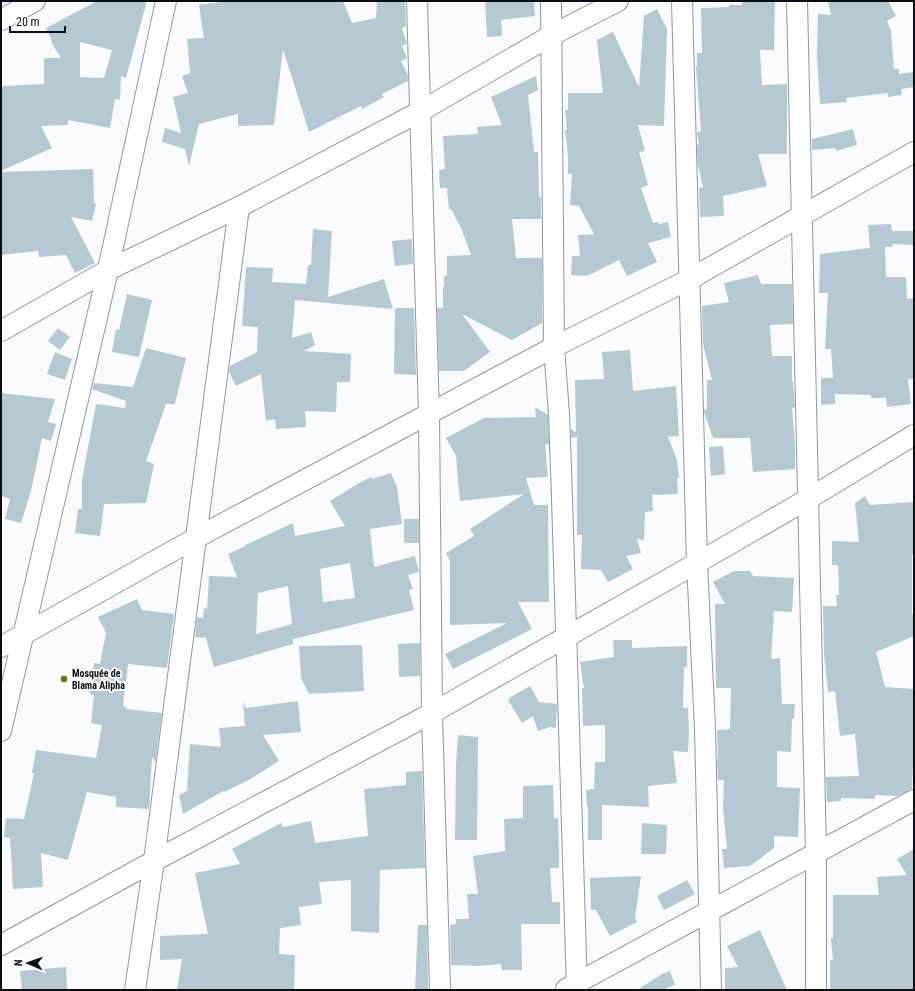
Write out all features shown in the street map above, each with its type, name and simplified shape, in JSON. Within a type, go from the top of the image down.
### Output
[{"type":"street","points":[[1,20],[35,1]]},
{"type":"street","points":[[1,731],[108,270],[166,1]]},
{"type":"street","points":[[417,1],[429,415],[432,713],[440,990]]},
{"type":"street","points":[[550,1],[552,35],[554,348],[559,422],[572,988],[710,910],[914,800]]},
{"type":"street","points":[[1,331],[108,270],[239,207],[421,111],[552,35],[618,1]]},
{"type":"street","points":[[682,1],[697,563],[705,728],[711,990]]},
{"type":"street","points":[[797,1],[816,852],[816,990]]},
{"type":"street","points":[[1,647],[196,538],[554,348],[690,279],[914,152]]},
{"type":"street","points":[[135,990],[154,861],[239,207]]},
{"type":"street","points":[[1,945],[154,861],[432,713],[808,499],[914,435]]},
{"type":"building","points":[[97,1],[147,1],[126,78],[121,76],[120,100],[115,99],[110,128],[68,120],[68,125],[41,126],[52,148],[1,171],[1,86],[44,84],[44,58],[61,58],[51,42],[52,41],[46,28]],"holes":[[[80,42],[112,50],[104,78],[80,77]]]},
{"type":"building","points":[[229,1],[343,1],[352,23],[376,18],[377,1],[405,1],[406,26],[402,28],[407,44],[402,46],[407,58],[401,61],[408,75],[408,81],[382,94],[384,97],[362,109],[361,106],[309,132],[283,49],[274,125],[238,126],[238,114],[199,124],[189,166],[185,149],[162,142],[165,128],[181,133],[173,97],[188,93],[182,76],[190,73],[187,39],[204,38],[199,5]]},
{"type":"building","points":[[485,1],[534,1],[535,16],[501,20],[502,36],[487,37]]},
{"type":"building","points":[[742,1],[775,1],[774,50],[760,50],[762,85],[787,84],[787,154],[758,154],[767,186],[723,196],[724,216],[700,217],[699,188],[703,187],[698,165],[697,145],[699,144],[697,132],[701,131],[696,67],[697,53],[702,53],[701,8],[742,5]]},
{"type":"building","points":[[828,1],[888,1],[896,16],[887,21],[891,31],[894,69],[899,69],[899,74],[913,72],[914,87],[901,89],[902,95],[888,97],[888,93],[846,98],[847,102],[820,104],[817,56],[818,14],[831,15]]},
{"type":"building","points":[[657,9],[667,29],[664,126],[638,125],[645,151],[639,152],[648,185],[641,188],[653,223],[658,222],[659,224],[668,222],[671,237],[648,243],[657,262],[627,276],[619,260],[587,276],[571,275],[572,256],[580,256],[578,235],[594,234],[579,206],[570,205],[572,174],[568,174],[568,156],[565,130],[567,130],[565,110],[568,110],[568,93],[603,93],[597,40],[613,32],[639,87],[644,16]]},
{"type":"building","points":[[536,76],[538,90],[528,95],[534,152],[538,152],[541,219],[512,219],[516,258],[542,258],[542,323],[512,340],[462,314],[490,352],[464,371],[439,371],[437,308],[443,308],[443,286],[444,288],[444,276],[447,276],[447,256],[471,255],[461,228],[451,209],[449,209],[447,188],[440,188],[439,170],[445,169],[443,136],[478,134],[477,127],[502,125],[491,97]]},
{"type":"building","points":[[853,129],[857,145],[836,151],[835,148],[812,150],[812,139]]},
{"type":"building","points":[[93,169],[94,203],[96,204],[92,221],[71,217],[95,263],[75,273],[66,255],[39,257],[38,251],[1,255],[1,172]]},
{"type":"building","points":[[891,224],[892,231],[914,231],[914,245],[893,244],[893,247],[885,247],[886,277],[906,277],[907,299],[914,298],[914,379],[908,379],[911,404],[887,407],[886,398],[871,398],[871,395],[835,394],[835,404],[821,405],[821,378],[833,378],[831,349],[825,349],[828,293],[819,293],[820,254],[870,248],[868,225]]},
{"type":"building","points":[[313,229],[332,231],[328,297],[384,279],[393,309],[295,300],[292,338],[311,332],[315,345],[304,351],[351,354],[350,382],[337,382],[336,412],[305,411],[306,427],[276,429],[275,419],[266,421],[261,374],[236,386],[229,372],[230,366],[257,352],[258,327],[242,326],[246,267],[273,268],[272,282],[306,284],[308,265],[311,265]]},
{"type":"building","points":[[412,239],[413,264],[395,266],[392,241]]},
{"type":"building","points":[[758,275],[761,284],[792,284],[793,324],[770,325],[772,356],[792,356],[792,381],[795,407],[792,408],[795,469],[753,472],[750,438],[713,438],[704,412],[704,410],[707,409],[707,380],[712,380],[703,344],[702,306],[729,302],[724,283]]},
{"type":"building","points":[[127,294],[152,300],[139,357],[112,352],[116,329],[119,330]]},
{"type":"building","points":[[395,308],[414,308],[416,375],[394,374]]},
{"type":"building","points":[[58,328],[70,337],[60,350],[48,341]]},
{"type":"building","points":[[146,348],[186,358],[175,404],[166,404],[146,461],[154,464],[146,503],[104,504],[100,536],[75,533],[78,509],[82,509],[82,480],[96,404],[125,408],[126,401],[92,389],[94,383],[133,387]]},
{"type":"building","points":[[630,350],[633,391],[676,386],[679,436],[668,437],[677,460],[679,478],[677,478],[678,494],[652,495],[653,511],[645,512],[644,540],[637,539],[641,553],[626,556],[633,569],[608,582],[601,570],[581,569],[582,535],[577,535],[577,437],[571,438],[571,429],[576,432],[575,380],[604,379],[602,352]]},
{"type":"building","points":[[55,352],[72,359],[65,380],[47,374]]},
{"type":"building","points":[[1,393],[55,399],[48,422],[56,424],[51,441],[42,438],[31,491],[21,523],[5,519],[10,499],[1,496]]},
{"type":"building","points":[[535,407],[548,415],[549,444],[545,445],[548,477],[526,478],[534,505],[548,505],[549,602],[518,602],[532,629],[453,669],[445,654],[507,623],[450,625],[450,561],[446,553],[474,536],[470,529],[524,494],[460,501],[456,456],[446,438],[484,418],[536,417]]},
{"type":"building","points":[[723,446],[725,474],[711,476],[709,447]]},
{"type":"building","points":[[391,473],[397,487],[402,524],[370,529],[374,567],[415,556],[419,572],[408,575],[413,589],[409,590],[414,610],[293,639],[293,644],[214,667],[206,638],[195,637],[197,617],[203,618],[204,608],[207,609],[209,576],[237,577],[228,554],[293,523],[295,536],[345,526],[330,501],[359,483],[371,477],[372,479]],"holes":[[[350,563],[355,598],[323,602],[320,569]],[[288,586],[292,624],[256,634],[258,593]]]},
{"type":"building","points":[[865,496],[870,505],[914,502],[912,614],[914,613],[914,636],[876,652],[885,687],[914,689],[914,761],[912,789],[897,796],[875,795],[875,799],[841,798],[841,801],[827,802],[826,777],[859,776],[855,734],[840,736],[835,691],[828,692],[824,653],[823,606],[837,606],[836,595],[839,595],[838,565],[832,565],[832,541],[859,542],[855,503]]},
{"type":"building","points":[[404,519],[419,519],[419,543],[404,543]]},
{"type":"building","points":[[734,571],[750,571],[753,576],[794,578],[792,612],[774,611],[771,659],[780,658],[782,704],[795,704],[794,719],[792,719],[791,752],[777,751],[777,787],[800,788],[798,837],[774,836],[774,848],[750,866],[724,868],[722,849],[727,849],[723,808],[724,780],[718,780],[717,730],[730,729],[731,688],[716,688],[715,604],[725,604],[713,582]]},
{"type":"building","points":[[137,599],[142,610],[174,614],[167,668],[128,664],[123,706],[127,707],[126,709],[162,713],[155,763],[152,757],[149,809],[116,807],[116,797],[87,792],[68,860],[41,853],[43,887],[13,889],[10,838],[4,837],[6,818],[24,819],[34,773],[32,773],[36,750],[96,758],[102,725],[91,723],[94,695],[90,694],[94,663],[100,664],[106,633],[98,617]]},
{"type":"building","points":[[613,640],[632,640],[632,648],[687,646],[687,667],[684,667],[683,708],[688,708],[688,752],[673,751],[677,783],[648,786],[649,807],[602,805],[602,840],[588,840],[588,807],[586,790],[594,789],[595,762],[605,762],[605,725],[583,726],[582,688],[584,688],[580,662],[614,657]]},
{"type":"building","points":[[420,643],[420,676],[399,677],[398,644]]},
{"type":"building","points":[[362,645],[364,691],[309,694],[301,678],[299,646]]},
{"type":"building","points":[[530,686],[539,702],[557,704],[556,728],[550,727],[538,731],[533,716],[522,723],[508,700]]},
{"type":"building","points":[[298,701],[301,732],[263,735],[279,761],[249,780],[224,792],[223,791],[183,814],[179,795],[187,791],[190,744],[221,747],[219,728],[245,726],[243,702],[246,708]]},
{"type":"building","points":[[458,735],[478,737],[477,840],[455,840]]},
{"type":"building","points":[[422,771],[425,868],[380,870],[379,933],[351,931],[351,880],[319,882],[322,904],[299,907],[301,925],[280,928],[279,954],[295,955],[294,990],[177,990],[182,959],[160,960],[160,936],[208,934],[195,873],[240,864],[232,849],[281,823],[283,827],[311,821],[315,843],[368,836],[364,789],[406,785],[406,772]]},
{"type":"building","points":[[553,785],[554,818],[558,818],[559,868],[550,868],[552,902],[560,902],[560,924],[521,924],[522,970],[502,970],[501,964],[480,966],[451,965],[450,925],[456,924],[456,919],[469,919],[467,894],[478,894],[473,856],[505,851],[504,819],[523,818],[523,786]]},
{"type":"building","points":[[642,823],[667,825],[666,854],[641,854]]},
{"type":"building","points":[[914,849],[914,990],[830,990],[830,960],[833,960],[831,938],[833,938],[833,895],[879,895],[877,877],[907,875],[897,859]]},
{"type":"building","points":[[641,876],[635,917],[637,922],[610,936],[596,910],[591,910],[590,878]]},
{"type":"building","points":[[687,880],[695,894],[664,910],[657,896]]},
{"type":"building","points":[[418,925],[427,925],[428,990],[415,990]]},
{"type":"building","points":[[760,930],[787,990],[725,990],[725,968],[738,967],[727,946]]},
{"type":"building","points":[[66,967],[67,990],[22,990],[20,971]]},
{"type":"building","points":[[670,971],[675,985],[662,990],[637,990],[662,974]]},
{"type":"place","name":"Mosquée de Blama Alipha","points":[[64,679]]}]
